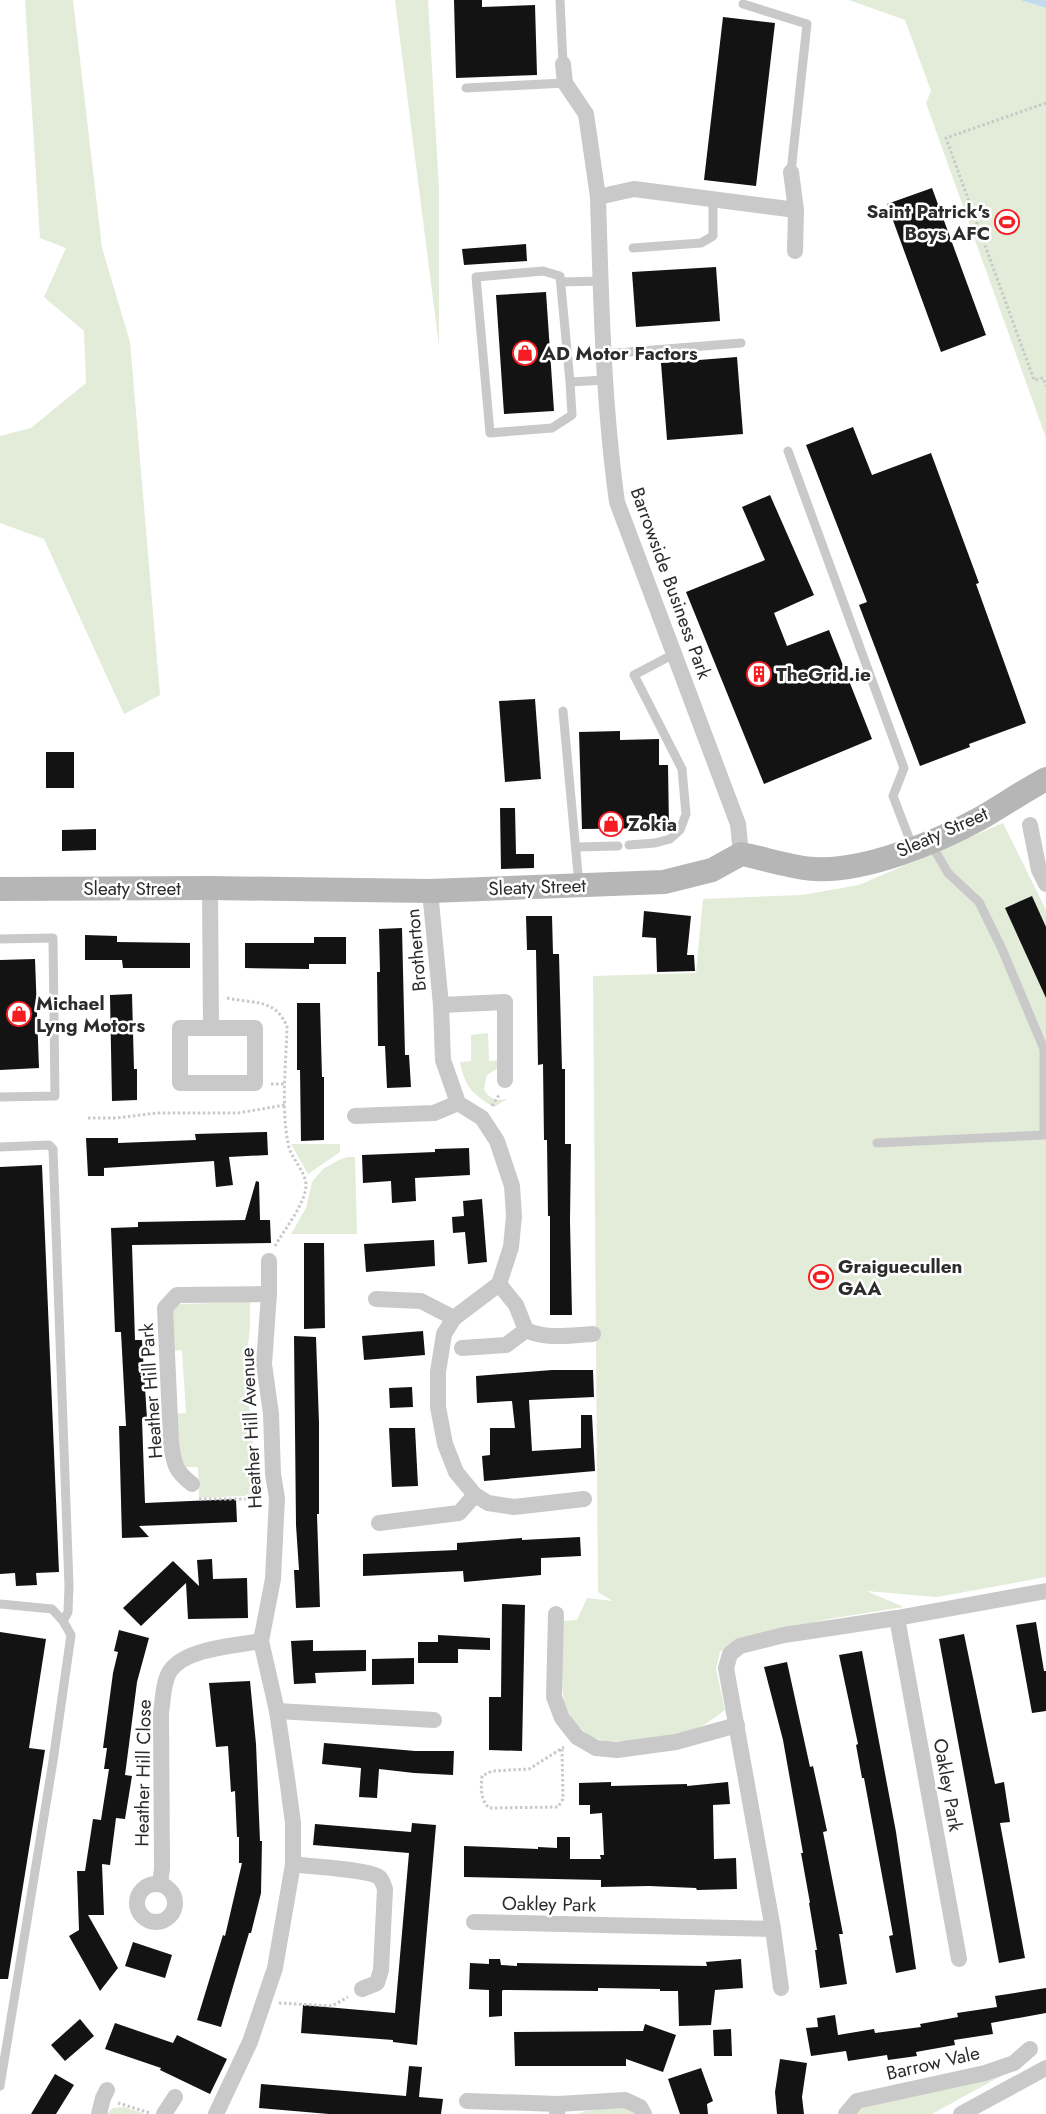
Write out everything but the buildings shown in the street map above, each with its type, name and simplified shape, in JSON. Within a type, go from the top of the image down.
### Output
[{"type":"street","name":"Barrowside Business Park","points":[[563,64],[565,83],[586,114],[598,197],[605,380],[611,461],[617,502],[738,824],[740,854]]},
{"type":"street","points":[[791,172],[796,210],[795,251]]},
{"type":"street","points":[[598,197],[634,189],[796,210]]},
{"type":"street","name":"Sleaty Street","points":[[0,889],[210,888],[430,892],[664,882],[712,870],[740,854],[813,869],[834,869],[861,865],[922,845],[980,819],[1046,779]]},
{"type":"street","points":[[1030,825],[1039,870],[1046,884]]},
{"type":"street","points":[[210,888],[211,1028]]},
{"type":"street","name":"Brotherton","points":[[430,892],[441,1005],[443,1060],[458,1103]]},
{"type":"street","name":"Brotherton","points":[[441,1005],[505,1002],[505,1080]]},
{"type":"street","points":[[180,1028],[211,1028],[255,1028],[255,1084],[180,1084],[180,1028]]},
{"type":"street","points":[[355,1116],[434,1113],[458,1103],[482,1118],[498,1141],[512,1186],[514,1216],[511,1247],[499,1284],[454,1318],[444,1334],[438,1372],[438,1407],[444,1444],[456,1472],[475,1495],[488,1503],[514,1507],[584,1499]]},
{"type":"street","name":"Heather Hill Avenue","points":[[216,2114],[250,2042],[275,1968],[293,1864],[293,1823],[277,1711],[261,1641],[273,1579],[277,1498],[273,1474],[271,1414],[264,1364],[269,1294],[269,1261]]},
{"type":"street","points":[[499,1284],[516,1305],[526,1330],[536,1335],[549,1336],[593,1334]]},
{"type":"street","name":"Heather Hill Park","points":[[192,1484],[178,1472],[174,1465],[170,1444],[165,1308],[177,1295],[269,1294]]},
{"type":"street","points":[[376,1300],[421,1301],[454,1318]]},
{"type":"street","points":[[462,1348],[506,1345],[526,1330]]},
{"type":"street","points":[[379,1523],[459,1513],[475,1495]]},
{"type":"street","points":[[781,1988],[773,1929],[726,1668],[730,1654],[740,1646],[784,1635],[897,1618],[1046,1591]]},
{"type":"street","points":[[556,1614],[554,1698],[562,1718],[577,1737],[596,1748],[617,1750],[676,1742],[737,1725]]},
{"type":"street","name":"Oakley Park","points":[[897,1618],[959,1959]]},
{"type":"street","name":"Heather Hill Close","points":[[160,1884],[162,1868],[161,1713],[164,1690],[170,1672],[180,1661],[193,1654],[261,1641]]},
{"type":"street","points":[[277,1711],[434,1720]]},
{"type":"street","points":[[293,1864],[376,1875],[382,1879],[385,1889],[381,1970],[377,1983],[362,1989]]},
{"type":"street","name":"Oakley Park","points":[[474,1922],[773,1929]]},
{"type":"street","name":"Barrow Vale","points":[[846,2114],[857,2101],[985,2073],[1014,2062],[1030,2048]]},
{"type":"street","points":[[960,2114],[1046,2068]]},
{"type":"street","points":[[99,2114],[105,2094]]},
{"type":"street","points":[[164,2114],[175,2097]]},
{"type":"street","points":[[467,2102],[558,2109],[625,2100],[640,2107],[644,2114]]},
{"type":"lane","points":[[560,0],[563,64]]},
{"type":"lane","points":[[743,4],[807,24],[791,172]]},
{"type":"lane","points":[[466,88],[565,83]]},
{"type":"lane","points":[[633,248],[701,244],[713,236],[713,199]]},
{"type":"lane","points":[[543,271],[560,276],[570,382],[572,415],[552,428],[490,433],[476,277],[543,271]]},
{"type":"lane","points":[[561,282],[601,281]]},
{"type":"lane","points":[[604,354],[740,343]]},
{"type":"lane","points":[[570,382],[605,380]]},
{"type":"lane","points":[[788,451],[904,768],[893,796],[922,845],[979,902],[1002,950],[1044,1049],[1044,1135],[877,1143]]},
{"type":"lane","points":[[629,845],[655,843],[670,839],[680,830],[686,814],[682,769],[634,675],[674,654]]},
{"type":"lane","points":[[564,711],[579,885]]},
{"type":"lane","points":[[576,847],[618,846]]},
{"type":"lane","points":[[0,939],[52,938],[55,1096],[0,1097]]},
{"type":"lane","points":[[0,1147],[49,1145],[53,1149],[69,1586],[68,1612],[63,1621]]},
{"type":"lane","points":[[0,1604],[52,1609],[63,1621],[71,1635],[53,1761],[0,2086]]},
{"type":"path","points":[[1046,102],[946,138],[1034,380],[1043,378],[1046,386]]},
{"type":"path","points":[[210,997],[272,1006],[282,1015],[287,1027],[285,1105],[288,1144],[303,1173],[306,1185],[300,1202],[275,1246],[269,1261]]},
{"type":"path","points":[[482,1118],[496,1102],[505,1080]]},
{"type":"path","points":[[88,1118],[116,1118],[157,1112],[238,1112],[285,1105]]},
{"type":"path","points":[[192,1484],[198,1499],[277,1498]]},
{"type":"path","points":[[562,1749],[563,1799],[558,1807],[489,1808],[484,1803],[481,1791],[482,1776],[492,1770],[529,1770],[577,1737]]},
{"type":"path","points":[[263,2003],[332,2006],[362,1989]]},
{"type":"path","points":[[105,2094],[154,2114]]},
{"type":"green space","points":[[25,0],[73,0],[102,248],[130,342],[160,695],[124,714],[44,539],[0,523],[0,436],[31,428],[86,383],[84,331],[44,297],[66,248],[40,238]]},
{"type":"green space","points":[[395,0],[428,0],[439,189],[439,346]]},
{"type":"green space","name":"Saint Patrick's Boys AFC","points":[[849,0],[1020,0],[1046,8],[1046,438],[926,103],[931,91],[905,20]]},
{"type":"green space","name":"Graiguecullen GAA","points":[[1003,823],[1046,910],[1046,1577],[937,1597],[866,1591],[904,1607],[828,1619],[735,1641],[720,1652],[716,1669],[725,1710],[711,1720],[691,1731],[667,1737],[620,1741],[595,1738],[579,1726],[565,1704],[563,1698],[562,1664],[563,1621],[577,1620],[587,1598],[613,1601],[598,1592],[593,976],[696,973],[703,899],[802,895],[859,885]]},
{"type":"green space","points":[[488,1033],[489,1061],[503,1060],[498,1068],[487,1075],[484,1089],[494,1099],[509,1098],[494,1107],[475,1094],[467,1084],[460,1062],[471,1061],[471,1035]]},
{"type":"green space","points":[[291,1144],[340,1144],[340,1152],[308,1174]]},
{"type":"green space","points":[[347,1157],[355,1157],[357,1234],[291,1234],[306,1208],[312,1182],[323,1169]]},
{"type":"green space","points":[[250,1302],[250,1328],[245,1370],[259,1495],[199,1498],[198,1467],[181,1467],[175,1414],[186,1413],[182,1350],[172,1351],[171,1311],[180,1304]]},
{"type":"green space","points":[[1010,2071],[932,2114],[852,2114],[855,2110]]},
{"type":"green space","points":[[620,2106],[635,2114],[578,2114],[586,2111]]},
{"type":"green space","points":[[124,2107],[145,2114],[106,2114],[113,2108]]},
{"type":"water","points":[[1020,0],[1046,0],[1046,8]]},
{"type":"place","name":"Saint Patrick's Boys AFC","points":[[1007,222]]},
{"type":"place","name":"AD Motor Factors","points":[[525,353]]},
{"type":"place","name":"TheGrid.ie","points":[[759,674]]},
{"type":"place","name":"Zokia","points":[[611,824]]},
{"type":"place","name":"Michael Lyng Motors","points":[[19,1014]]},
{"type":"place","name":"Graiguecullen GAA","points":[[821,1277]]}]
